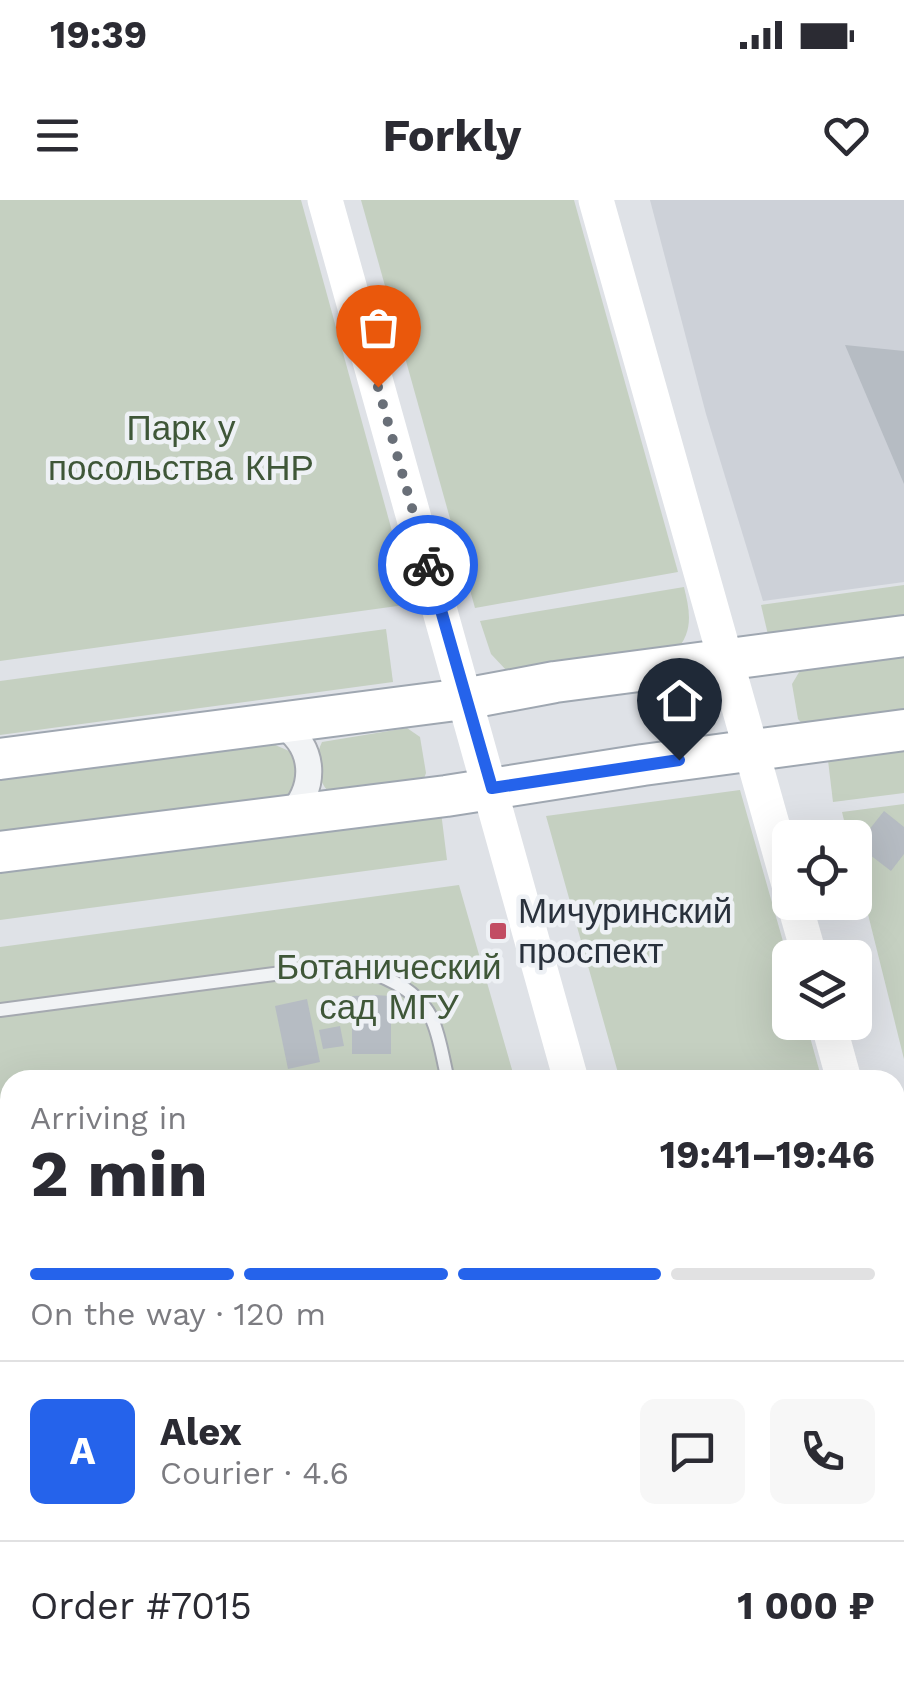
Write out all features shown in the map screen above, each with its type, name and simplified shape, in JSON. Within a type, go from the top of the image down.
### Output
[{"type":"main road","points":[[325,200],[568,1070]]},
{"type":"main road","points":[[596,200],[772,825]]},
{"type":"main road","points":[[0,759],[281,724],[556,682],[904,636]]},
{"type":"main road","points":[[0,852],[904,730]]},
{"type":"main road","points":[[833,1040],[841,1070]]},
{"type":"street","points":[[281,724],[295,733],[306,749],[309,764],[309,784],[303,802],[289,816]]},
{"type":"lane","points":[[0,1010],[343,964],[372,971],[398,984],[416,1001],[431,1017],[445,1070]]},
{"type":"shaded area","points":[[650,200],[904,200],[904,582],[763,601],[706,414]]},
{"type":"green space","name":"Парк у посольства КНР","points":[[0,200],[301,200],[412,604],[0,661]]},
{"type":"green space","points":[[361,200],[574,200],[678,572],[475,608]]},
{"type":"green space","points":[[904,585],[904,620],[769,639],[761,605]]},
{"type":"green space","points":[[684,587],[689,621],[675,652],[507,671],[491,654],[480,621]]},
{"type":"green space","points":[[386,629],[393,682],[0,735],[0,681]]},
{"type":"green space","points":[[904,655],[904,717],[807,729],[798,719],[792,684],[801,669]]},
{"type":"green space","points":[[407,728],[420,737],[426,773],[422,784],[330,793],[326,788],[318,769],[322,742]]},
{"type":"green space","points":[[904,742],[904,793],[833,802],[827,752]]},
{"type":"green space","points":[[273,744],[289,751],[300,768],[290,799],[0,837],[0,780]]},
{"type":"green space","points":[[740,790],[772,903],[772,920],[777,920],[783,940],[772,940],[772,1040],[811,1040],[819,1070],[617,1070],[546,816]]},
{"type":"green space","points":[[904,804],[904,1059],[869,920],[872,820],[844,820],[842,812]]},
{"type":"green space","points":[[441,812],[447,860],[0,920],[0,871]]},
{"type":"green space","name":"Ботанический сад МГУ","points":[[459,885],[512,1070],[0,1070],[0,947]]},
{"type":"building","points":[[845,345],[904,351],[904,484]]},
{"type":"building","points":[[884,811],[904,827],[904,854],[891,871],[872,856],[872,826]]},
{"type":"building","points":[[352,996],[391,996],[391,1054],[352,1054]]},
{"type":"building","points":[[307,999],[320,1062],[288,1069],[275,1006]]},
{"type":"building","points":[[340,1026],[344,1046],[323,1049],[319,1030]]},
{"type":"way so far","points":[[378,387],[428,565]]},
{"type":"place","name":"Мичуринский проспект","points":[[498,931]]},
{"type":"route","points":[[428,565],[492,788],[679,760]]}]
